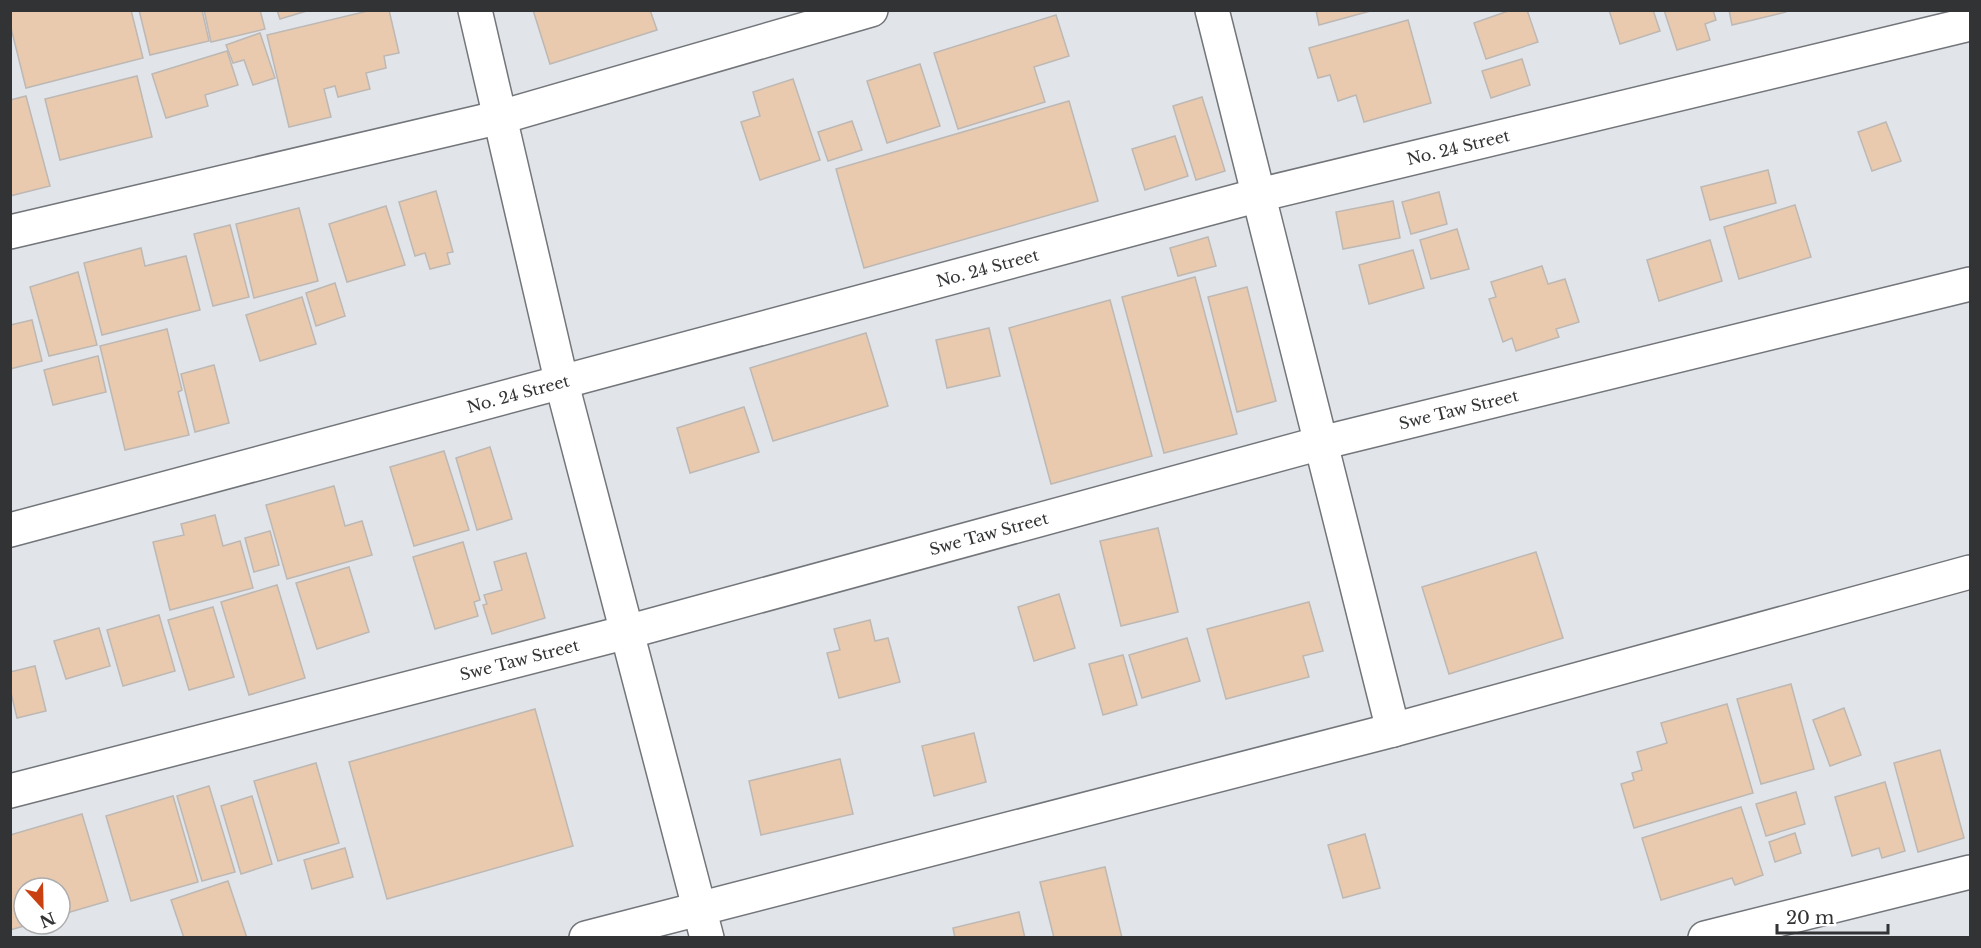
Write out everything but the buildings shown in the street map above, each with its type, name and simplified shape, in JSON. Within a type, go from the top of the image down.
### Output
[{"type":"street","points":[[475,10],[562,384],[703,923]]},
{"type":"street","points":[[10,232],[501,117],[871,10]]},
{"type":"street","points":[[1212,10],[1393,730]]},
{"type":"street","name":"No. 24 Street","points":[[10,530],[562,384],[1259,195],[1968,25]]},
{"type":"street","name":"Swe Taw Street","points":[[10,791],[627,632],[1321,443],[1971,284]]},
{"type":"street","points":[[586,938],[703,923],[1393,730],[1971,572]]},
{"type":"street","points":[[1705,938],[1971,872]]}]
